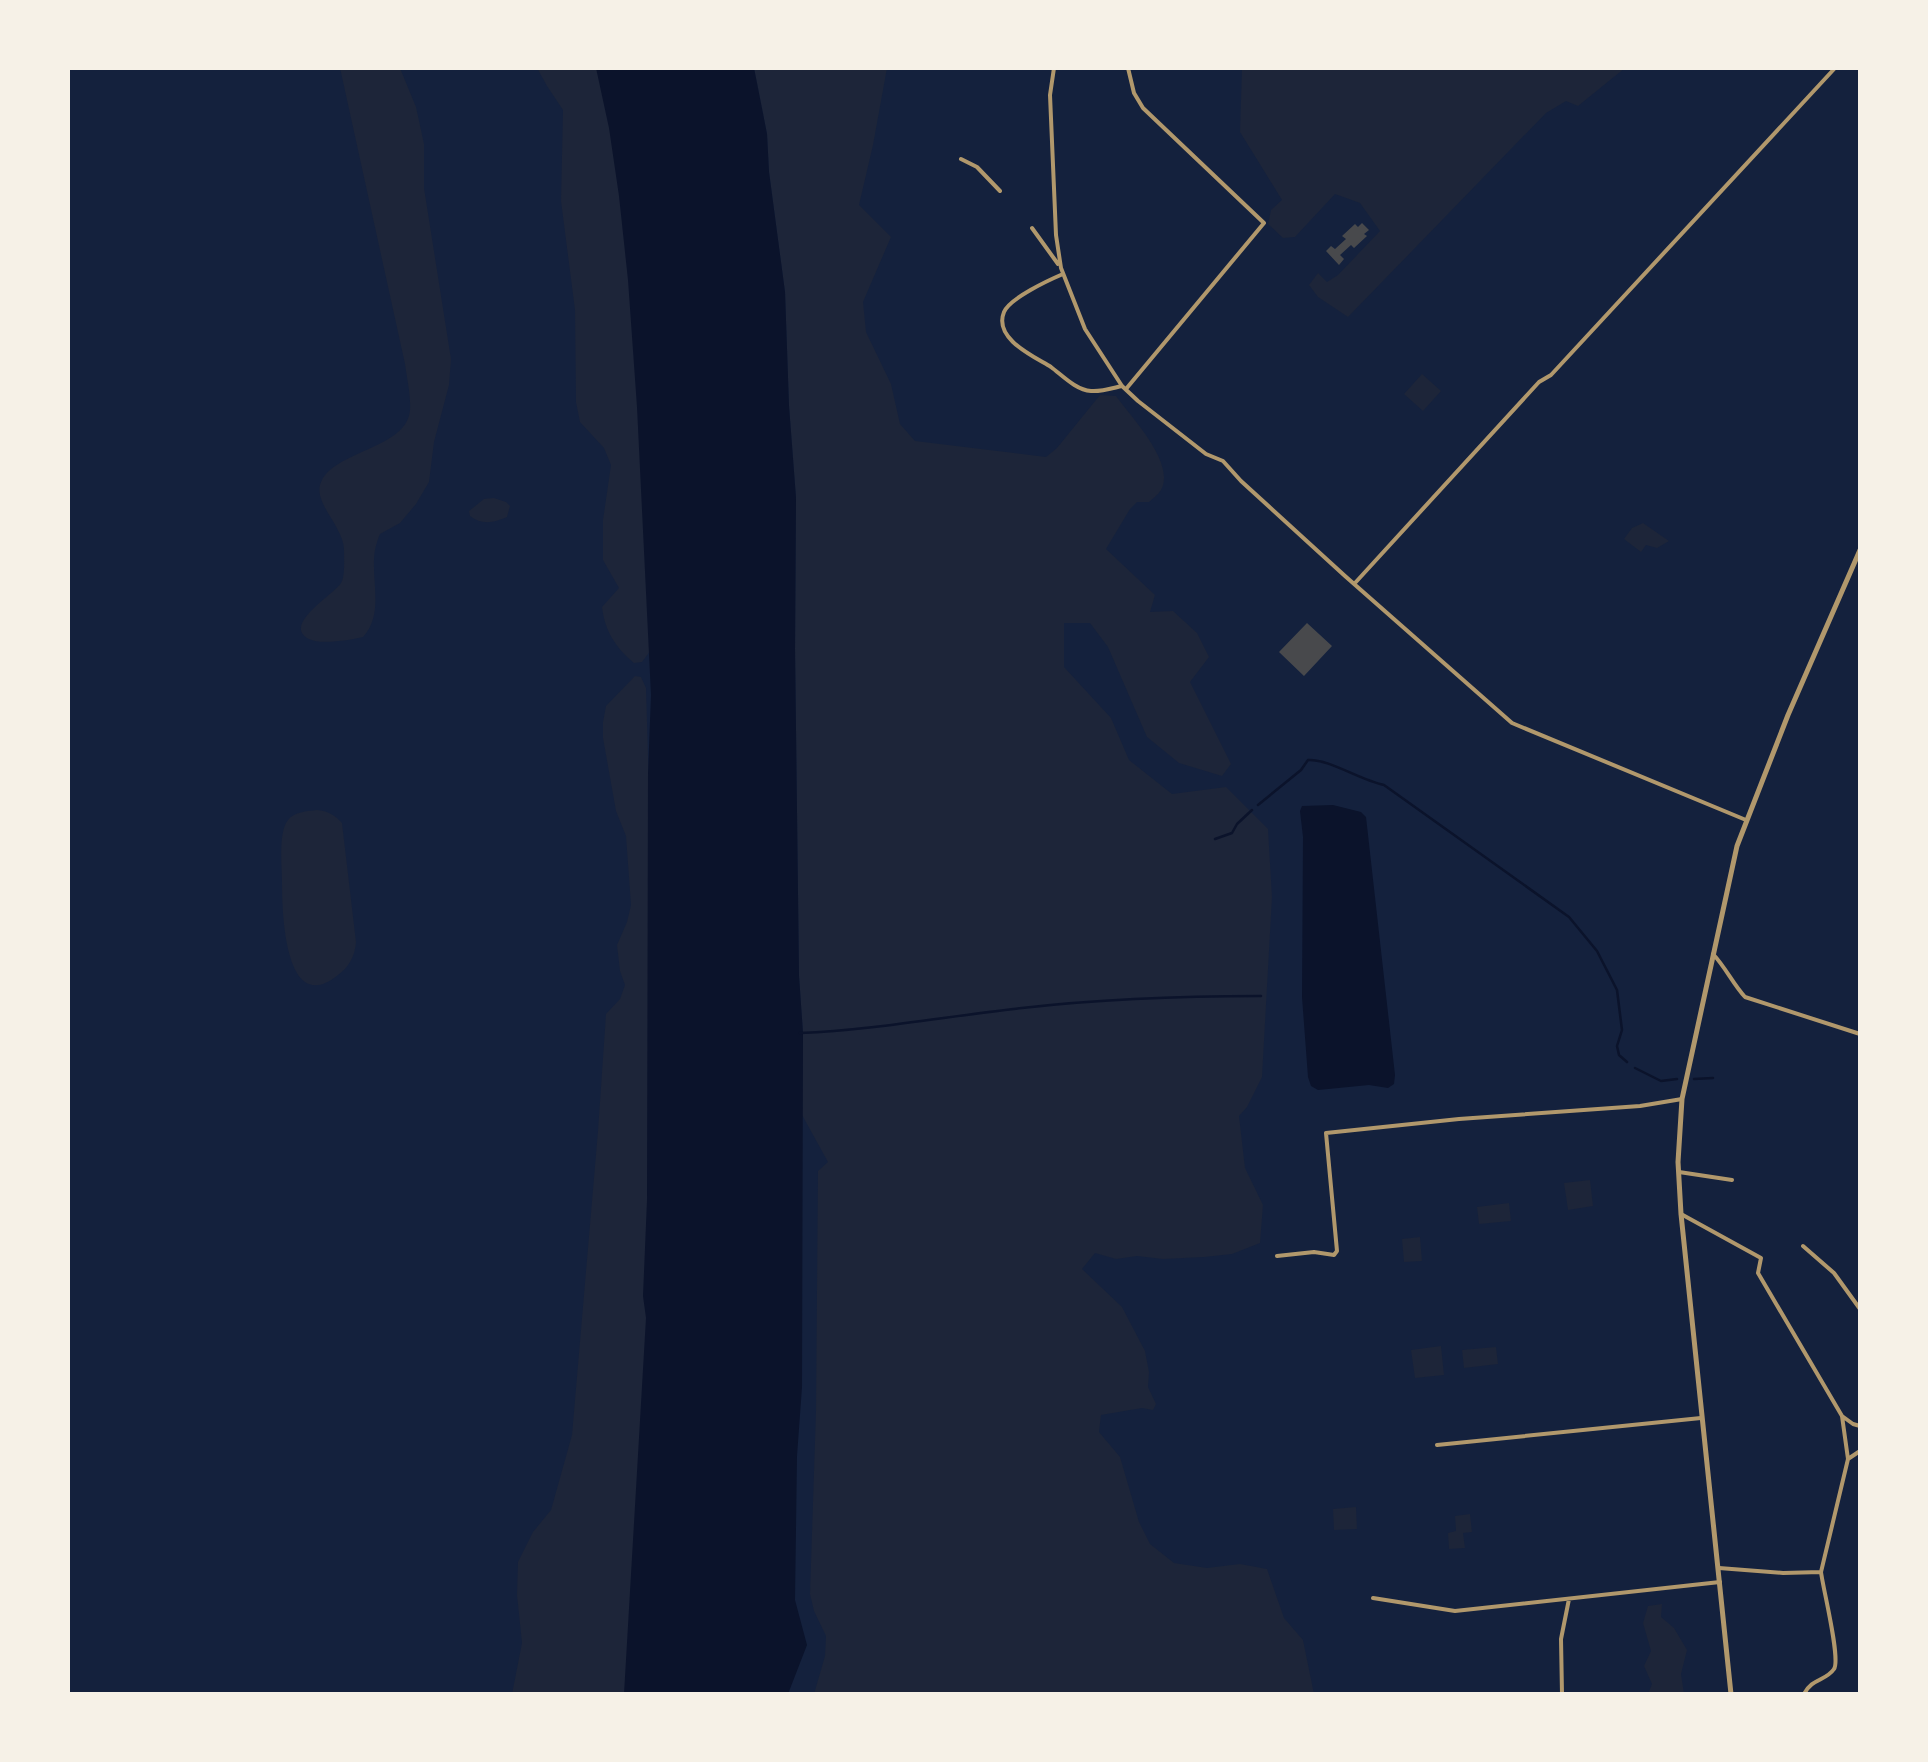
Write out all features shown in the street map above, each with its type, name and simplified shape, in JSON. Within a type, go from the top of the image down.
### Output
[{"type":"street","points":[[1054,68],[1050,95],[1056,235],[1062,271],[1085,329],[1124,388],[1206,454],[1223,461],[1354,584],[1512,723],[1746,820]]},
{"type":"street","points":[[1062,271],[1013,302],[1004,311],[1003,324],[1022,352],[1080,388],[1092,392],[1124,388],[1264,223],[1143,108],[1134,93],[1128,68]]},
{"type":"street","points":[[1354,584],[1836,68]]},
{"type":"street","points":[[960,159],[977,167],[1000,191]]},
{"type":"street","points":[[1032,228],[1062,271]]},
{"type":"street","points":[[1731,1694],[1681,1214],[1678,1172],[1682,1099],[1736,846],[1860,550]]},
{"type":"street","points":[[1712,953],[1745,997],[1860,1034]]},
{"type":"street","points":[[1278,1256],[1314,1252],[1328,1256],[1337,1251],[1326,1133],[1682,1099]]},
{"type":"street","points":[[1678,1172],[1732,1180]]},
{"type":"street","points":[[1681,1214],[1760,1258],[1758,1274],[1842,1416],[1848,1459],[1821,1572],[1836,1665],[1833,1671],[1810,1683],[1804,1694]]},
{"type":"street","points":[[1802,1246],[1834,1273],[1860,1309]]},
{"type":"street","points":[[1842,1416],[1860,1426]]},
{"type":"street","points":[[1437,1445],[1702,1418]]},
{"type":"street","points":[[1848,1459],[1860,1451]]},
{"type":"street","points":[[1719,1568],[1821,1572]]},
{"type":"street","points":[[1373,1598],[1443,1610],[1720,1582]]},
{"type":"street","points":[[1562,1694],[1560,1639],[1569,1599]]},
{"type":"shaded area","points":[[340,68],[400,68],[416,107],[424,144],[424,188],[451,359],[429,482],[400,523],[380,534],[376,544],[375,607],[370,628],[363,637],[320,642],[302,633],[301,625],[342,581],[344,566],[343,541],[320,496],[322,480],[342,462],[397,433],[410,410],[405,364]]},
{"type":"shaded area","points":[[537,68],[603,68],[635,297],[651,650],[642,662],[634,663],[621,651],[603,616],[602,607],[619,588],[603,560],[603,520],[611,465],[604,448],[580,422],[576,402],[575,310],[561,201],[563,110]]},
{"type":"shaded area","points":[[596,68],[754,68],[767,134],[785,292],[796,498],[799,976],[803,1033],[802,1387],[795,1600],[807,1645],[788,1694],[624,1694],[646,1318],[643,1296],[651,695],[628,280],[609,128]]},
{"type":"shaded area","points":[[754,68],[887,68],[859,205],[891,237],[863,302],[866,332],[891,384],[900,424],[915,441],[1046,457],[1100,395],[1116,396],[1150,441],[1162,467],[1160,492],[1149,502],[1137,502],[1130,509],[1106,549],[1155,595],[1150,612],[1173,611],[1197,633],[1209,657],[1190,682],[1231,764],[1222,776],[1179,763],[1147,737],[1108,647],[1090,623],[1064,623],[1064,667],[1111,718],[1129,760],[1172,794],[1226,787],[1268,829],[1272,897],[1262,1077],[1239,1116],[1245,1168],[1263,1205],[1260,1243],[1232,1254],[1116,1259],[1095,1253],[1082,1269],[1122,1307],[1145,1351],[1148,1387],[1156,1404],[1153,1410],[1142,1408],[1101,1415],[1099,1432],[1120,1457],[1139,1522],[1150,1544],[1174,1563],[1207,1568],[1240,1564],[1267,1569],[1284,1618],[1303,1640],[1314,1694],[814,1694],[825,1656],[826,1636],[810,1594],[818,1171],[828,1162],[802,1115],[796,498],[785,292],[767,134]]},
{"type":"shaded area","points":[[1242,68],[1625,68],[1578,106],[1566,101],[1546,113],[1348,317],[1318,297],[1309,285],[1318,273],[1327,282],[1338,275],[1380,231],[1360,203],[1335,194],[1295,237],[1283,238],[1268,224],[1271,210],[1282,200],[1240,132]]},
{"type":"shaded area","points":[[1422,374],[1441,391],[1423,411],[1404,394]]},
{"type":"shaded area","points":[[494,498],[510,506],[507,517],[488,522],[470,516],[469,511],[484,499]]},
{"type":"shaded area","points":[[1643,523],[1669,541],[1657,548],[1646,545],[1641,552],[1624,539],[1632,528]]},
{"type":"shaded area","points":[[635,676],[641,677],[646,688],[652,891],[648,1338],[627,1694],[512,1694],[522,1643],[518,1562],[533,1532],[551,1510],[572,1435],[606,1014],[620,999],[625,985],[617,945],[631,905],[626,836],[616,811],[603,722],[606,706]]},
{"type":"shaded area","points":[[1333,805],[1366,817],[1395,1075],[1394,1084],[1388,1088],[1369,1085],[1318,1090],[1311,1086],[1308,1077],[1302,997],[1300,811],[1302,806]]},
{"type":"shaded area","points":[[317,810],[342,823],[356,942],[345,968],[320,985],[306,983],[290,955],[283,914],[281,859],[288,820]]},
{"type":"shaded area","points":[[1590,1180],[1593,1206],[1568,1210],[1564,1183]]},
{"type":"shaded area","points":[[1509,1203],[1511,1221],[1479,1224],[1477,1207]]},
{"type":"shaded area","points":[[1420,1237],[1422,1261],[1404,1262],[1402,1239]]},
{"type":"shaded area","points":[[1441,1346],[1444,1375],[1415,1378],[1411,1350]]},
{"type":"shaded area","points":[[1496,1347],[1498,1364],[1464,1368],[1462,1350]]},
{"type":"shaded area","points":[[1356,1507],[1357,1529],[1334,1530],[1333,1509]]},
{"type":"shaded area","points":[[1470,1514],[1472,1532],[1463,1533],[1465,1548],[1449,1549],[1448,1533],[1456,1531],[1455,1516]]},
{"type":"shaded area","points":[[1662,1604],[1661,1617],[1674,1628],[1687,1650],[1681,1674],[1684,1694],[1648,1694],[1652,1684],[1644,1666],[1651,1651],[1643,1623],[1648,1606]]},
{"type":"building","points":[[1362,223],[1369,230],[1364,234],[1367,236],[1340,255],[1344,259],[1339,265],[1326,251],[1331,246],[1335,249],[1346,239],[1342,236]]},
{"type":"building","points":[[1307,623],[1332,646],[1304,676],[1279,652]]},
{"type":"waterway","points":[[1258,805],[1308,760],[1384,785],[1569,917],[1597,951],[1617,990],[1622,1030],[1617,1046],[1619,1055],[1627,1062]]},
{"type":"waterway","points":[[1215,839],[1232,833],[1252,810]]},
{"type":"waterway","points":[[800,1033],[1081,1002],[1261,996]]},
{"type":"waterway","points":[[1635,1068],[1661,1081],[1677,1079]]},
{"type":"waterway","points":[[1694,1079],[1713,1078]]}]
